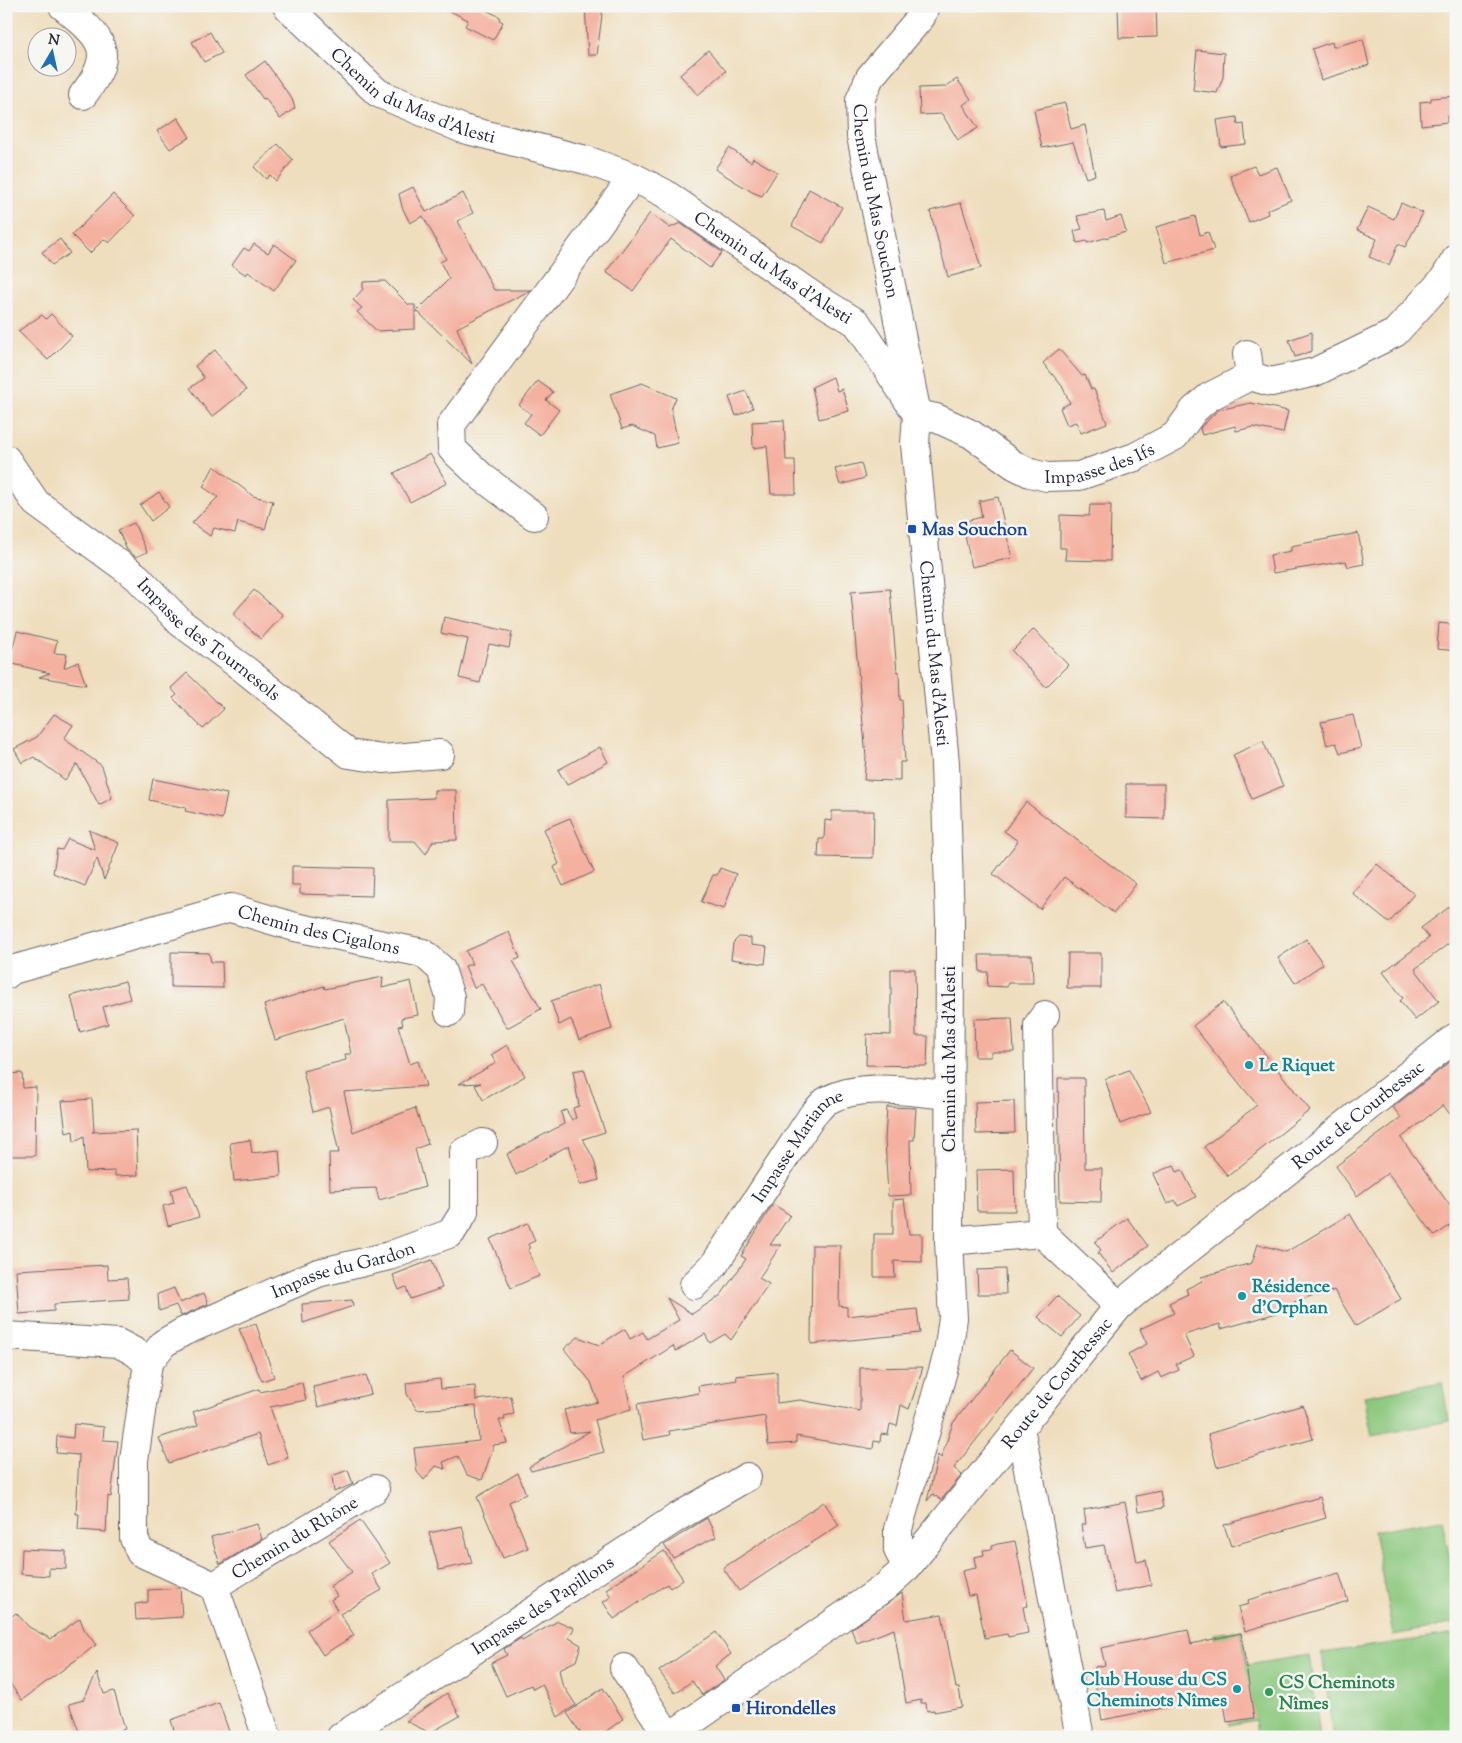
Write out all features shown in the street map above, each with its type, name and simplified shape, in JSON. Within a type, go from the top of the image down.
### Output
[{"type":"street","points":[[63,6],[86,24],[102,45],[102,61],[96,79],[83,95]]},
{"type":"street","name":"Chemin du Mas d'Alesti","points":[[287,6],[378,93],[462,129],[586,160],[633,177],[664,193],[812,296],[856,323],[917,414],[915,444],[945,763],[950,922],[949,1242],[953,1318],[948,1353],[898,1529],[898,1550],[907,1567]]},
{"type":"street","name":"Chemin du Mas Souchon","points":[[917,414],[861,136],[860,100],[870,77],[921,17],[925,6]]},
{"type":"street","points":[[534,516],[482,477],[452,449],[451,425],[633,177]]},
{"type":"street","name":"Impasse des Ifs","points":[[917,414],[936,418],[971,434],[1014,465],[1030,473],[1047,477],[1079,476],[1135,457],[1176,436],[1194,410],[1249,365],[1271,382],[1315,372],[1395,333],[1444,279],[1456,259]]},
{"type":"street","name":"Impasse des Tournesols","points":[[6,459],[36,502],[137,577],[181,623],[244,669],[349,754],[383,760],[440,754]]},
{"type":"street","name":"Chemin des Cigalons","points":[[6,975],[12,970],[230,908],[295,927],[423,953],[441,969],[450,997],[449,1012]]},
{"type":"street","points":[[1045,1015],[1038,1025],[1042,1233],[1120,1306]]},
{"type":"street","name":"Route de Courbessac","points":[[677,1734],[885,1587],[907,1567],[1120,1306],[1156,1275],[1456,1037]]},
{"type":"street","name":"Impasse Marianne","points":[[694,1285],[714,1265],[812,1116],[827,1100],[852,1092],[883,1091],[948,1095]]},
{"type":"street","name":"Impasse du Gardon","points":[[148,1363],[164,1343],[183,1332],[318,1273],[389,1256],[451,1233],[464,1212],[464,1152],[483,1143]]},
{"type":"street","points":[[949,1242],[1042,1233]]},
{"type":"street","points":[[6,1336],[118,1343],[135,1352],[148,1363],[134,1460],[134,1538],[140,1552],[214,1586],[267,1737]]},
{"type":"street","points":[[1020,1428],[1080,1737]]},
{"type":"street","name":"Impasse des Papillons","points":[[341,1737],[676,1518],[747,1477]]},
{"type":"street","name":"Chemin du Rhône","points":[[214,1586],[375,1489]]},
{"type":"street","points":[[624,1668],[677,1734]]},
{"type":"green space","points":[[1442,1382],[1449,1421],[1372,1436],[1364,1396]]},
{"type":"green space","points":[[1442,1519],[1456,1591],[1456,1623],[1393,1635],[1374,1531]]},
{"type":"green space","name":"CS Cheminots Nîmes","points":[[1242,1630],[1247,1665],[1309,1655],[1320,1737],[1257,1737],[1255,1720],[1229,1725],[1214,1634]]},
{"type":"green space","points":[[1456,1634],[1456,1737],[1333,1737],[1322,1653]]},
{"type":"building","points":[[440,6],[478,6],[500,17],[499,20],[503,22],[493,40],[465,26],[468,20]]},
{"type":"building","points":[[585,6],[603,6],[597,55],[588,55]]},
{"type":"building","points":[[1118,6],[1156,6],[1157,37],[1119,38]]},
{"type":"building","points":[[210,32],[222,53],[204,62],[192,42]]},
{"type":"building","points":[[1363,39],[1369,65],[1321,80],[1312,49],[1332,42],[1333,47]]},
{"type":"building","points":[[708,50],[726,71],[698,95],[680,75]]},
{"type":"building","points":[[1197,50],[1224,53],[1223,77],[1217,93],[1193,90]]},
{"type":"building","points":[[265,61],[292,99],[295,108],[280,119],[246,75]]},
{"type":"building","points":[[957,79],[971,99],[963,105],[978,128],[958,140],[942,114],[920,115],[919,88],[945,87]]},
{"type":"building","points":[[1456,96],[1456,115],[1447,116],[1447,122],[1421,125],[1420,102],[1431,101],[1431,98]]},
{"type":"building","points":[[1065,103],[1071,129],[1085,125],[1095,175],[1086,178],[1073,142],[1042,148],[1034,110]]},
{"type":"building","points":[[1237,117],[1238,125],[1244,124],[1246,144],[1221,147],[1217,120]]},
{"type":"building","points":[[178,118],[190,137],[170,149],[157,131]]},
{"type":"building","points":[[278,144],[293,160],[276,181],[270,175],[266,179],[254,167]]},
{"type":"building","points":[[729,148],[751,162],[753,158],[777,172],[762,196],[752,192],[715,169]]},
{"type":"building","points":[[1254,166],[1258,174],[1277,167],[1291,200],[1267,210],[1268,214],[1249,222],[1230,175]]},
{"type":"building","points":[[413,187],[426,212],[463,193],[473,213],[458,221],[494,290],[531,290],[457,328],[472,364],[417,311],[449,279],[440,262],[446,259],[423,216],[410,223],[402,207],[399,194]]},
{"type":"building","points":[[809,189],[842,207],[823,243],[792,226]]},
{"type":"building","points":[[113,194],[135,216],[109,243],[104,239],[90,253],[72,235]]},
{"type":"building","points":[[961,203],[981,268],[948,277],[930,211]]},
{"type":"building","points":[[1401,203],[1423,213],[1405,247],[1398,244],[1389,265],[1369,257],[1377,239],[1357,230],[1368,207],[1394,219]]},
{"type":"building","points":[[1104,211],[1106,221],[1121,216],[1126,232],[1087,243],[1087,241],[1077,243],[1074,231],[1082,229],[1077,216]]},
{"type":"building","points":[[650,213],[670,228],[680,223],[722,252],[710,268],[671,239],[633,291],[606,272]]},
{"type":"building","points":[[1195,216],[1200,235],[1208,232],[1214,250],[1166,263],[1156,227]]},
{"type":"building","points":[[60,239],[70,253],[52,265],[42,252]]},
{"type":"building","points":[[254,244],[268,253],[274,244],[296,260],[274,291],[248,272],[246,275],[232,265],[244,248],[249,251]]},
{"type":"building","points":[[385,281],[409,305],[415,305],[415,329],[377,331],[357,312],[362,308],[353,300],[363,289],[363,282]]},
{"type":"building","points":[[51,314],[72,336],[48,360],[18,331],[42,315],[46,319]]},
{"type":"building","points":[[1312,332],[1312,351],[1295,357],[1289,340]]},
{"type":"building","points":[[1059,349],[1082,376],[1085,375],[1091,389],[1094,389],[1107,423],[1081,433],[1076,422],[1067,425],[1060,408],[1070,403],[1062,386],[1043,363]]},
{"type":"building","points":[[215,350],[246,390],[212,417],[190,388],[204,378],[195,366]]},
{"type":"building","points":[[833,377],[837,391],[842,389],[849,411],[819,419],[812,387]]},
{"type":"building","points":[[538,381],[553,392],[546,400],[559,410],[540,435],[524,423],[531,414],[519,405]]},
{"type":"building","points":[[642,383],[676,398],[671,409],[678,443],[657,448],[655,436],[632,426],[622,429],[610,394]]},
{"type":"building","points":[[746,391],[753,408],[736,416],[729,397]]},
{"type":"building","points":[[1251,403],[1288,411],[1283,433],[1253,427],[1236,431],[1235,426],[1202,435],[1200,428],[1218,410]]},
{"type":"building","points":[[784,420],[786,460],[795,460],[796,494],[771,494],[767,446],[753,448],[752,422]]},
{"type":"building","points":[[430,454],[447,483],[410,502],[394,473]]},
{"type":"building","points":[[861,463],[865,478],[840,485],[835,469]]},
{"type":"building","points":[[214,466],[253,496],[273,501],[265,529],[238,522],[235,533],[214,528],[210,536],[192,523],[218,497],[203,487]]},
{"type":"building","points":[[159,492],[169,507],[151,521],[140,505]]},
{"type":"building","points":[[998,497],[1012,558],[972,567],[962,522],[982,517],[979,501]]},
{"type":"building","points":[[1090,505],[1111,505],[1110,561],[1065,560],[1066,548],[1060,548],[1060,515],[1089,516]]},
{"type":"building","points":[[134,523],[147,552],[136,557],[127,550],[118,530]]},
{"type":"building","points":[[1358,533],[1364,564],[1348,567],[1346,561],[1273,573],[1270,555],[1291,551],[1291,546]]},
{"type":"building","points":[[890,589],[897,672],[899,671],[900,700],[902,700],[905,762],[900,762],[900,781],[864,780],[866,757],[851,592]]},
{"type":"building","points":[[254,590],[283,615],[261,639],[233,614]]},
{"type":"building","points":[[444,617],[512,632],[509,648],[489,644],[480,683],[459,678],[468,639],[441,633]]},
{"type":"building","points":[[1439,623],[1456,625],[1456,651],[1437,649]]},
{"type":"building","points":[[1034,629],[1068,665],[1046,687],[1012,651]]},
{"type":"building","points":[[17,631],[57,641],[54,653],[67,654],[64,668],[78,662],[86,685],[39,677],[50,673],[9,663]]},
{"type":"building","points":[[187,673],[224,709],[203,729],[173,698],[177,695],[171,688]]},
{"type":"building","points":[[54,714],[73,725],[64,739],[102,766],[112,798],[99,805],[77,764],[65,780],[34,757],[22,763],[14,749],[37,737]]},
{"type":"building","points":[[1353,715],[1361,748],[1340,753],[1336,743],[1327,745],[1321,722]]},
{"type":"building","points":[[1263,741],[1283,786],[1252,799],[1233,755]]},
{"type":"building","points":[[600,747],[608,762],[567,785],[558,770]]},
{"type":"building","points":[[153,779],[227,794],[222,819],[185,811],[186,808],[149,800]]},
{"type":"building","points":[[1126,784],[1164,784],[1164,819],[1126,818]]},
{"type":"building","points":[[434,790],[456,790],[457,840],[433,841],[426,854],[415,841],[389,841],[389,800],[434,798]]},
{"type":"building","points":[[1026,802],[1136,884],[1114,913],[1064,877],[1040,909],[993,874],[1018,841],[1004,831]]},
{"type":"building","points":[[832,811],[874,811],[873,858],[818,857],[819,839],[824,839],[825,820],[832,821]]},
{"type":"building","points":[[570,818],[594,872],[563,886],[554,867],[559,864],[544,829]]},
{"type":"building","points":[[89,830],[119,843],[104,880],[97,858],[85,886],[53,873],[57,849],[62,850],[68,839],[95,850]]},
{"type":"building","points":[[1377,864],[1414,894],[1389,923],[1352,893]]},
{"type":"building","points":[[292,866],[373,868],[372,896],[300,894],[300,885],[292,885]]},
{"type":"building","points":[[720,868],[736,874],[724,909],[701,902],[713,875],[717,875]]},
{"type":"building","points":[[1456,902],[1456,938],[1415,969],[1439,1001],[1415,1020],[1400,1001],[1403,998],[1383,972],[1429,938],[1421,928]]},
{"type":"building","points":[[509,932],[520,958],[513,961],[541,1009],[507,1028],[482,984],[474,988],[465,966],[472,964],[466,951]]},
{"type":"building","points":[[739,937],[751,938],[751,945],[767,947],[765,964],[731,959],[733,943]]},
{"type":"building","points":[[1306,939],[1323,964],[1295,983],[1278,958]]},
{"type":"building","points":[[171,952],[209,953],[211,962],[222,962],[223,988],[171,987]]},
{"type":"building","points":[[1068,953],[1101,953],[1101,988],[1067,988]]},
{"type":"building","points":[[979,955],[1032,955],[1033,983],[1008,983],[1007,987],[987,986],[988,972],[980,972]]},
{"type":"building","points":[[891,969],[915,969],[916,1036],[928,1036],[927,1066],[866,1065],[867,1034],[891,1035]]},
{"type":"building","points":[[383,977],[382,988],[411,981],[418,1015],[401,1018],[403,1025],[398,1026],[410,1064],[418,1061],[426,1086],[344,1092],[353,1132],[415,1108],[428,1144],[415,1149],[425,1187],[379,1200],[376,1188],[330,1190],[329,1153],[339,1153],[329,1107],[313,1112],[303,1071],[346,1060],[345,1054],[351,1054],[344,1018],[275,1040],[264,1005],[324,986],[325,989]]},
{"type":"building","points":[[125,981],[130,999],[103,1007],[108,1024],[80,1032],[71,996]]},
{"type":"building","points":[[599,984],[612,1029],[579,1040],[571,1019],[559,1025],[551,1001]]},
{"type":"building","name":"Le Riquet","points":[[1223,1002],[1310,1110],[1228,1176],[1204,1147],[1257,1105],[1193,1026]]},
{"type":"building","points":[[1012,1018],[1014,1052],[991,1052],[991,1057],[975,1057],[974,1019]]},
{"type":"building","points":[[507,1045],[525,1076],[483,1100],[475,1085],[481,1083],[459,1084],[496,1063],[491,1055]]},
{"type":"building","points":[[1456,1057],[1456,1122],[1443,1105],[1401,1138],[1456,1214],[1456,1221],[1435,1236],[1388,1173],[1357,1196],[1336,1166],[1401,1118],[1393,1107]]},
{"type":"building","points":[[584,1069],[605,1132],[583,1139],[594,1160],[599,1180],[580,1185],[569,1145],[516,1175],[507,1154],[564,1124],[561,1112],[566,1110],[572,1120],[576,1118],[573,1108],[579,1106],[573,1071]]},
{"type":"building","points":[[1129,1070],[1151,1112],[1120,1124],[1105,1079]]},
{"type":"building","points":[[22,1073],[23,1088],[36,1087],[35,1156],[6,1156],[6,1074]]},
{"type":"building","points":[[1058,1078],[1084,1078],[1085,1168],[1102,1168],[1101,1202],[1060,1201]]},
{"type":"building","points":[[92,1099],[94,1131],[92,1132],[136,1130],[138,1175],[115,1176],[115,1171],[86,1172],[84,1136],[74,1142],[73,1131],[66,1133],[62,1101]]},
{"type":"building","points":[[1014,1101],[1015,1133],[976,1134],[975,1102]]},
{"type":"building","points":[[887,1107],[916,1108],[914,1140],[910,1140],[911,1195],[888,1196],[885,1139]]},
{"type":"building","points":[[250,1140],[252,1153],[279,1150],[281,1176],[234,1181],[230,1143]]},
{"type":"building","points":[[1174,1165],[1177,1172],[1182,1170],[1196,1197],[1178,1206],[1175,1200],[1167,1204],[1153,1174]]},
{"type":"building","points":[[1014,1169],[1015,1211],[977,1211],[976,1170]]},
{"type":"building","points":[[187,1185],[199,1217],[168,1226],[163,1206],[174,1203],[171,1190]]},
{"type":"building","points":[[904,1199],[909,1234],[922,1234],[922,1262],[894,1261],[895,1277],[874,1277],[874,1234],[893,1234],[893,1200]]},
{"type":"building","points":[[773,1204],[790,1215],[770,1245],[781,1245],[759,1278],[769,1284],[731,1340],[725,1334],[710,1343],[705,1334],[676,1351],[673,1346],[624,1377],[631,1409],[595,1420],[604,1452],[531,1471],[529,1467],[590,1431],[570,1433],[564,1410],[598,1402],[591,1382],[564,1349],[578,1337],[599,1345],[625,1329],[630,1339],[643,1332],[647,1339],[679,1320],[667,1298],[692,1314],[721,1295],[746,1259],[741,1256]]},
{"type":"building","name":"Résidence d'Orphan","points":[[1350,1214],[1401,1299],[1356,1326],[1334,1290],[1330,1292],[1328,1290],[1294,1302],[1296,1307],[1221,1329],[1220,1324],[1184,1335],[1194,1356],[1176,1364],[1179,1370],[1161,1378],[1158,1372],[1141,1381],[1128,1354],[1147,1344],[1140,1329],[1174,1313],[1169,1303],[1188,1294],[1186,1289],[1202,1281],[1201,1277],[1252,1263],[1258,1244],[1286,1252]]},
{"type":"building","points":[[1127,1218],[1148,1246],[1113,1273],[1098,1253],[1101,1250],[1095,1242]]},
{"type":"building","points":[[528,1223],[535,1241],[528,1244],[530,1249],[528,1250],[539,1276],[511,1288],[490,1239]]},
{"type":"building","points":[[812,1245],[840,1245],[839,1306],[847,1307],[847,1316],[917,1309],[920,1333],[811,1344]]},
{"type":"building","points":[[432,1260],[442,1288],[410,1299],[406,1287],[399,1290],[393,1275]]},
{"type":"building","points":[[107,1265],[108,1279],[127,1278],[129,1299],[54,1304],[54,1311],[19,1314],[16,1270]]},
{"type":"building","points":[[1005,1269],[1006,1294],[978,1294],[977,1270]]},
{"type":"building","points":[[174,1288],[180,1303],[204,1293],[208,1304],[181,1316],[176,1305],[159,1311],[158,1294]]},
{"type":"building","points":[[1057,1296],[1080,1316],[1062,1337],[1038,1317]]},
{"type":"building","points":[[352,1300],[353,1306],[303,1323],[302,1304]]},
{"type":"building","points":[[256,1324],[274,1377],[262,1381],[239,1329]]},
{"type":"building","points":[[1010,1350],[1033,1368],[954,1468],[962,1475],[941,1500],[933,1494],[927,1501],[938,1455],[941,1458],[953,1423]]},
{"type":"building","points":[[923,1367],[909,1409],[901,1405],[897,1426],[890,1424],[888,1435],[881,1434],[880,1442],[874,1441],[873,1449],[796,1436],[796,1443],[768,1445],[765,1416],[669,1431],[670,1435],[643,1440],[637,1404],[699,1393],[698,1386],[737,1380],[736,1376],[777,1372],[777,1403],[800,1400],[860,1411],[860,1368]]},
{"type":"building","points":[[366,1375],[371,1394],[318,1407],[313,1387]]},
{"type":"building","points":[[440,1379],[441,1389],[475,1386],[476,1400],[511,1396],[514,1414],[504,1416],[505,1420],[499,1420],[507,1443],[494,1445],[482,1480],[467,1475],[458,1456],[443,1462],[445,1469],[436,1466],[424,1480],[417,1472],[414,1448],[479,1441],[476,1406],[417,1410],[407,1394],[406,1383]]},
{"type":"building","points":[[302,1383],[306,1400],[270,1407],[288,1458],[268,1465],[258,1434],[169,1463],[159,1438],[198,1425],[193,1412],[259,1389],[260,1392]]},
{"type":"building","points":[[1303,1405],[1313,1439],[1217,1467],[1208,1434]]},
{"type":"building","points":[[74,1424],[104,1427],[103,1440],[118,1441],[111,1497],[108,1496],[106,1532],[78,1530],[79,1514],[76,1514],[79,1455],[56,1453],[57,1436],[73,1438]]},
{"type":"building","points":[[348,1470],[353,1484],[334,1492],[332,1476]]},
{"type":"building","points":[[518,1473],[526,1494],[509,1502],[528,1548],[503,1558],[477,1497]]},
{"type":"building","points":[[1160,1491],[1163,1508],[1138,1512],[1136,1496]]},
{"type":"building","points":[[1320,1497],[1326,1518],[1231,1546],[1224,1525]]},
{"type":"building","points":[[824,1502],[839,1525],[739,1591],[723,1568]]},
{"type":"building","points":[[1125,1502],[1137,1562],[1146,1560],[1151,1585],[1115,1593],[1104,1545],[1085,1548],[1081,1525],[1086,1524],[1084,1510]]},
{"type":"building","points":[[707,1518],[716,1537],[673,1558],[664,1545]]},
{"type":"building","points":[[360,1520],[390,1563],[372,1574],[382,1590],[340,1614],[354,1635],[323,1655],[307,1630],[337,1610],[331,1600],[337,1596],[330,1586],[352,1572],[329,1541]]},
{"type":"building","points":[[257,1524],[262,1539],[220,1564],[211,1537]]},
{"type":"building","points":[[462,1526],[472,1563],[439,1570],[429,1533]]},
{"type":"building","points":[[1015,1541],[1028,1606],[1023,1607],[1028,1633],[1008,1637],[1007,1634],[985,1638],[976,1595],[968,1596],[962,1571],[976,1568],[974,1557],[984,1555],[983,1550],[992,1549],[992,1545]]},
{"type":"building","points":[[22,1549],[66,1551],[66,1569],[49,1568],[49,1576],[21,1574]]},
{"type":"building","points":[[664,1551],[683,1579],[670,1588],[667,1584],[614,1619],[603,1602],[611,1597],[606,1589]]},
{"type":"building","points":[[1339,1573],[1348,1601],[1245,1631],[1238,1607],[1249,1604],[1248,1600]]},
{"type":"building","points":[[180,1588],[182,1617],[136,1620],[135,1604],[148,1602],[148,1590]]},
{"type":"building","points":[[902,1593],[906,1620],[942,1614],[956,1688],[959,1688],[962,1707],[934,1712],[934,1710],[927,1711],[926,1703],[921,1703],[921,1700],[906,1703],[894,1629],[857,1643],[851,1629]]},
{"type":"building","points":[[16,1613],[29,1627],[51,1639],[80,1618],[84,1629],[96,1645],[22,1700],[6,1678],[6,1621]]},
{"type":"building","points":[[558,1621],[574,1628],[569,1638],[581,1645],[576,1661],[559,1669],[562,1684],[576,1705],[558,1717],[542,1684],[533,1689],[531,1685],[506,1696],[491,1663],[507,1655],[504,1649],[521,1638],[522,1641]]},
{"type":"building","points":[[1188,1630],[1191,1644],[1241,1633],[1254,1718],[1227,1722],[1223,1696],[1102,1720],[1095,1682],[1098,1681],[1095,1667],[1105,1665],[1101,1648]]},
{"type":"building","points":[[716,1632],[731,1654],[715,1666],[724,1680],[702,1695],[692,1681],[675,1693],[659,1671]]},
{"type":"building","points":[[97,1673],[104,1694],[114,1691],[125,1729],[101,1737],[81,1737],[69,1704],[83,1700]]},
{"type":"building","points":[[603,1688],[623,1719],[598,1737],[583,1737],[567,1713]]},
{"type":"building","points":[[447,1693],[460,1716],[430,1733],[406,1721]]},
{"type":"building","points":[[219,1703],[231,1737],[176,1737],[171,1720]]},
{"type":"place","name":"Mas Souchon","points":[[912,529]]},
{"type":"place","name":"Le Riquet","points":[[1249,1065]]},
{"type":"place","name":"Résidence d'Orphan","points":[[1242,1296]]},
{"type":"place","name":"Club House du CS Cheminots Nîmes","points":[[1237,1689]]},
{"type":"place","name":"CS Cheminots Nîmes","points":[[1269,1692]]},
{"type":"place","name":"Hirondelles","points":[[736,1708]]}]
